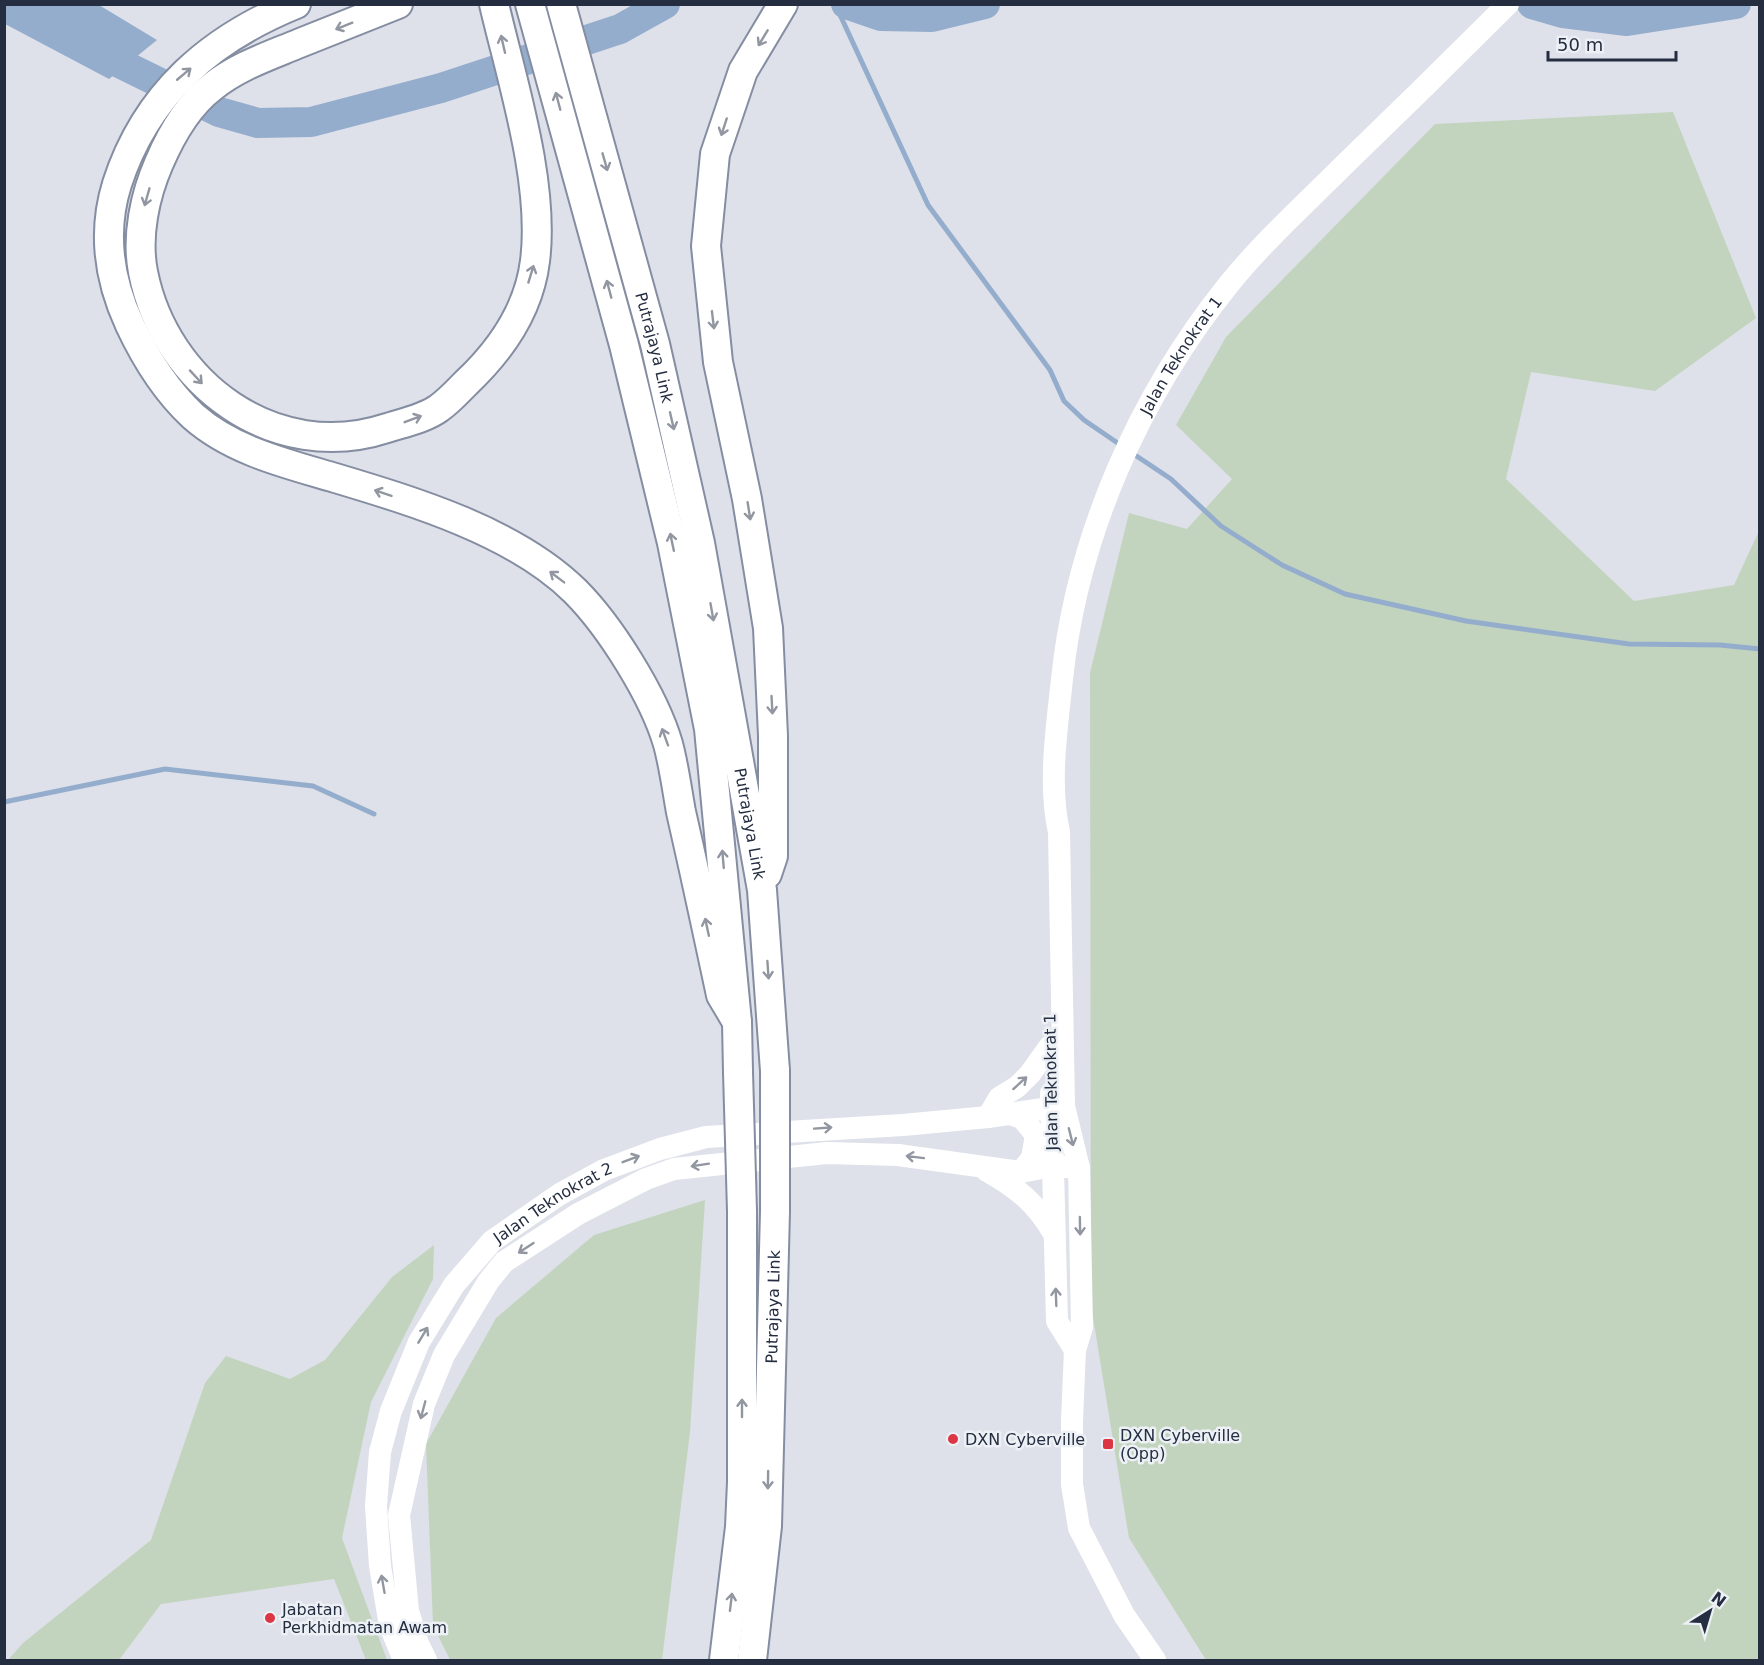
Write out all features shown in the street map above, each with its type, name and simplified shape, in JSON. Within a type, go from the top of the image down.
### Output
[{"type":"highway","points":[[296,4],[236,32],[212,48],[176,81],[147,119],[125,160],[111,205],[108,240],[111,277],[145,357],[167,388],[195,417],[230,440],[269,458],[378,490],[469,523],[518,549],[575,591],[612,639],[644,689],[668,744],[721,995],[737,1022]]},
{"type":"highway","points":[[398,4],[244,66],[210,88],[187,112],[168,142],[154,175],[144,210],[142,271],[167,336],[186,366],[210,392],[244,414],[280,431],[322,438],[364,436],[437,410],[496,353],[518,318],[535,262],[535,197],[521,121],[494,4]]},
{"type":"highway","name":"Putrajaya Link","points":[[530,4],[624,345],[672,543],[710,729],[737,1022],[742,1211],[742,1482],[724,1660]]},
{"type":"highway","name":"Putrajaya Link","points":[[561,4],[655,344],[700,543],[762,890],[775,1071],[775,1211],[767,1526],[752,1660]]},
{"type":"highway","points":[[762,890],[772,856],[773,736],[768,628],[747,499],[718,363],[706,246],[715,154],[743,71],[783,4]]},
{"type":"main road","name":"Jalan Teknokrat 1","points":[[1075,1350],[1057,1321],[1052,1166],[1057,1106],[1059,832],[1054,811],[1058,724],[1065,654],[1078,581],[1109,489],[1152,399],[1188,341],[1229,285],[1280,228],[1508,4]]},
{"type":"main road","name":"Jalan Teknokrat 1","points":[[1054,811],[1046,830],[1050,1046],[1057,1106],[1079,1168],[1082,1328],[1075,1350],[1072,1484],[1079,1528],[1124,1615],[1155,1660]]},
{"type":"main road","points":[[988,1117],[999,1098],[1030,1074],[1050,1046]]},
{"type":"main road","name":"Jalan Teknokrat 2","points":[[404,1660],[390,1626],[380,1566],[376,1506],[380,1452],[391,1411],[419,1342],[454,1285],[492,1241],[560,1194],[604,1170],[660,1149],[706,1137],[988,1117],[1057,1106]]},
{"type":"main road","points":[[1010,1114],[1022,1118],[1036,1135],[1032,1158],[1021,1172]]},
{"type":"main road","name":"Jalan Teknokrat 2","points":[[426,1660],[418,1644],[408,1611],[399,1515],[424,1404],[436,1374],[474,1304],[504,1262],[578,1214],[646,1179],[674,1169],[827,1153],[898,1155],[1021,1172],[1052,1166],[1079,1168]]},
{"type":"main road","points":[[973,1164],[1025,1196],[1038,1208],[1053,1232]]},
{"type":"green space","points":[[1673,112],[1756,318],[1655,391],[1531,372],[1506,479],[1634,601],[1734,585],[1759,531],[1759,1660],[1206,1660],[1129,1538],[1091,1305],[1090,673],[1129,513],[1187,529],[1232,479],[1176,425],[1226,337],[1435,124]]},
{"type":"green space","points":[[705,1200],[690,1432],[662,1660],[450,1660],[433,1625],[426,1444],[496,1318],[594,1235]]},
{"type":"green space","points":[[434,1245],[433,1279],[371,1402],[342,1538],[387,1660],[366,1660],[334,1579],[161,1604],[119,1660],[8,1660],[23,1643],[151,1540],[205,1383],[226,1356],[290,1379],[325,1360],[392,1277]]},
{"type":"water","points":[[4,5],[99,5],[157,40],[109,79],[5,24]]},
{"type":"waterway","points":[[89,48],[219,112],[258,123],[311,122],[441,88],[620,29],[665,4]]},
{"type":"waterway","points":[[835,4],[928,205],[1050,370],[1064,401],[1084,420],[1122,446]]},
{"type":"waterway","points":[[846,4],[881,16],[932,17],[985,4]]},
{"type":"waterway","points":[[1532,4],[1563,13],[1627,21],[1736,4]]},
{"type":"waterway","points":[[1132,453],[1171,479],[1221,526],[1282,565],[1345,594],[1466,621],[1629,644],[1720,645],[1760,649]]},
{"type":"waterway","points":[[4,802],[165,769],[313,786],[374,814]]},
{"type":"place","name":"DXN Cyberville","points":[[953,1439]]},
{"type":"place","name":"DXN Cyberville (Opp)","points":[[1108,1444]]},
{"type":"place","name":"Jabatan Perkhidmatan Awam","points":[[270,1618]]}]
